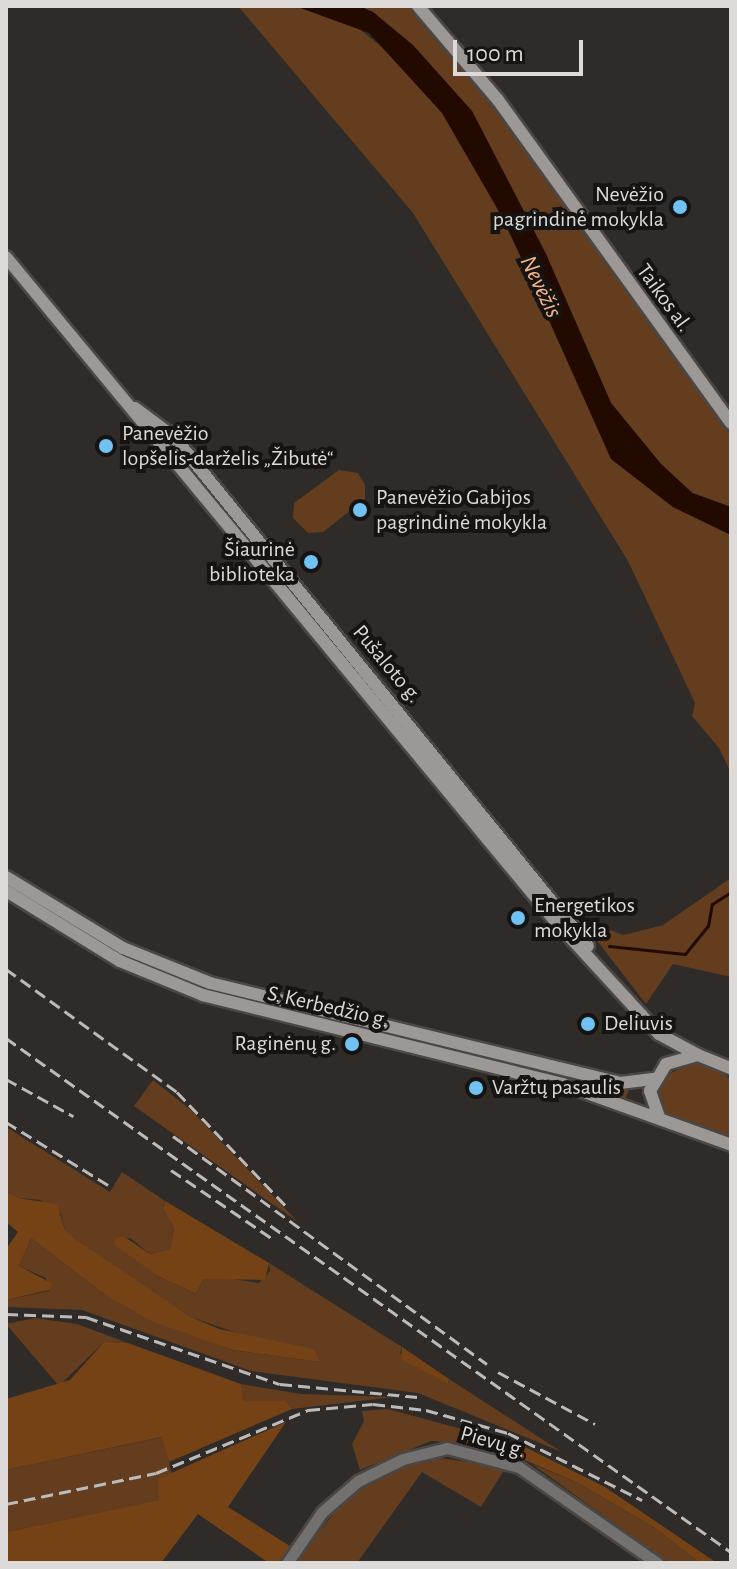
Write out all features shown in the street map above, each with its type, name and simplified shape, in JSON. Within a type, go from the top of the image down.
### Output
[{"type":"main road","name":"Taikos al.","points":[[418,6],[498,100],[731,423]]},
{"type":"main road","name":"Pušaloto g.","points":[[6,257],[127,403],[174,437],[556,901],[601,966],[659,1034],[698,1055],[727,1064]]},
{"type":"main road","name":"S. Kerbedžio g.","points":[[6,877],[94,933],[171,969],[562,1084],[659,1117],[727,1146]]},
{"type":"main road","name":"S. Kerbedžio g.","points":[[6,891],[86,942],[160,979],[224,1002],[620,1083],[653,1079]]},
{"type":"main road","name":"Pušaloto g.","points":[[659,1034],[666,1064]]},
{"type":"main road","points":[[659,1117],[651,1097],[653,1079],[666,1064],[698,1055]]},
{"type":"street","name":"Pievų g.","points":[[287,1563],[322,1512],[358,1481],[403,1459],[447,1448],[519,1467],[657,1563]]},
{"type":"shaded area","points":[[238,6],[295,6],[352,23],[393,56],[442,113],[473,159],[555,327],[611,459],[673,507],[731,535],[731,773],[719,748],[692,716],[695,703],[628,561],[413,213]]},
{"type":"shaded area","points":[[359,6],[408,6],[474,80],[731,435],[731,507],[693,493],[661,464],[611,403],[546,254],[472,111],[373,12]]},
{"type":"shaded area","points":[[174,445],[490,829],[486,832],[170,449]]},
{"type":"shaded area","points":[[339,470],[358,473],[365,485],[365,499],[323,532],[308,533],[293,518],[294,503]]},
{"type":"shaded area","points":[[731,878],[731,977],[673,964],[646,1004],[595,938],[610,930],[624,935],[663,925]]},
{"type":"shaded area","points":[[424,1041],[453,1048],[629,1090],[625,1100]]},
{"type":"shaded area","points":[[689,1064],[706,1064],[731,1079],[731,1140],[669,1116],[661,1107],[658,1090],[665,1076]]},
{"type":"shaded area","points":[[153,1080],[191,1110],[298,1222],[134,1106]]},
{"type":"shaded area","points":[[6,1127],[110,1192],[122,1172],[165,1201],[163,1209],[174,1228],[170,1249],[150,1254],[130,1238],[114,1240],[158,1276],[196,1294],[203,1279],[215,1276],[259,1283],[270,1271],[269,1263],[402,1347],[400,1353],[448,1384],[449,1379],[562,1452],[418,1393],[251,1371],[82,1310],[6,1307],[6,1300],[49,1291],[46,1278],[19,1266],[31,1238],[104,1294],[232,1350],[320,1362],[191,1317],[75,1240],[65,1230],[61,1214],[40,1200],[18,1198],[6,1191]]},
{"type":"shaded area","points":[[6,1191],[18,1198],[57,1204],[65,1230],[75,1239],[191,1317],[219,1329],[314,1349],[320,1362],[233,1350],[151,1321],[104,1294],[31,1238],[19,1266],[53,1284],[49,1290],[6,1300],[6,1249],[18,1232],[6,1222]]},
{"type":"shaded area","points":[[165,1201],[269,1263],[265,1280],[203,1279],[196,1294],[158,1276],[115,1245],[114,1239],[123,1236],[150,1254],[170,1249],[174,1228],[163,1209]]},
{"type":"shaded area","points":[[35,1318],[77,1324],[128,1343],[104,1342],[59,1386],[6,1324]]},
{"type":"shaded area","points":[[104,1342],[128,1343],[241,1384],[244,1401],[286,1401],[292,1409],[169,1462],[162,1437],[6,1470],[6,1399],[70,1380]]},
{"type":"shaded area","points":[[402,1347],[449,1379],[448,1384],[401,1359]]},
{"type":"shaded area","points":[[241,1384],[301,1394],[394,1397],[292,1409],[286,1401],[244,1401]]},
{"type":"shaded area","points":[[388,1409],[521,1445],[520,1458],[471,1444],[431,1441],[360,1470],[352,1444],[364,1421],[362,1411]]},
{"type":"shaded area","points":[[286,1422],[228,1507],[290,1546],[279,1563],[269,1563],[198,1514],[161,1563],[6,1563],[6,1532],[159,1500],[158,1479]]},
{"type":"shaded area","points":[[163,1437],[172,1475],[159,1479],[160,1500],[6,1532],[6,1470]]},
{"type":"shaded area","points":[[521,1445],[605,1487],[717,1563],[700,1563],[655,1528],[578,1483],[520,1458]]},
{"type":"shaded area","points":[[439,1458],[506,1467],[481,1507],[422,1472],[357,1563],[293,1563],[349,1495],[404,1467]]},
{"type":"shaded area","points":[[532,1464],[578,1483],[655,1528],[700,1563],[669,1563]]},
{"type":"water","name":"Nevėžis","points":[[295,6],[359,6],[373,12],[413,45],[472,111],[546,254],[611,403],[661,464],[692,493],[731,507],[731,535],[673,507],[611,459],[505,222],[442,113],[369,33]]},
{"type":"waterway","points":[[609,946],[685,954],[708,926],[712,904],[731,892]]},
{"type":"railway","points":[[6,969],[177,1092],[288,1208]]},
{"type":"railway","points":[[6,1038],[731,1552]]},
{"type":"railway","points":[[6,1079],[73,1116]]},
{"type":"railway","points":[[6,1122],[108,1185]]},
{"type":"railway","points":[[173,1136],[487,1364]]},
{"type":"railway","points":[[171,1170],[273,1239]]},
{"type":"railway","points":[[6,1314],[86,1317],[280,1384],[417,1397]]},
{"type":"railway","points":[[498,1372],[595,1424]]},
{"type":"railway","points":[[6,1504],[156,1473],[308,1410],[373,1404],[426,1410],[508,1433],[642,1500]]},
{"type":"place","name":"Nevėžio pagrindinė mokykla","points":[[680,207]]},
{"type":"place","name":"Panevėžio lopšelis-darželis „Žibutė“","points":[[106,446]]},
{"type":"place","name":"Panevėžio Gabijos pagrindinė mokykla","points":[[360,510]]},
{"type":"place","name":"Šiaurinė biblioteka","points":[[311,562]]},
{"type":"place","name":"Energetikos mokykla","points":[[518,918]]},
{"type":"place","name":"Deliuvis","points":[[588,1024]]},
{"type":"place","name":"Raginėnų g.","points":[[352,1044]]},
{"type":"place","name":"Varžtų pasaulis","points":[[476,1088]]}]
